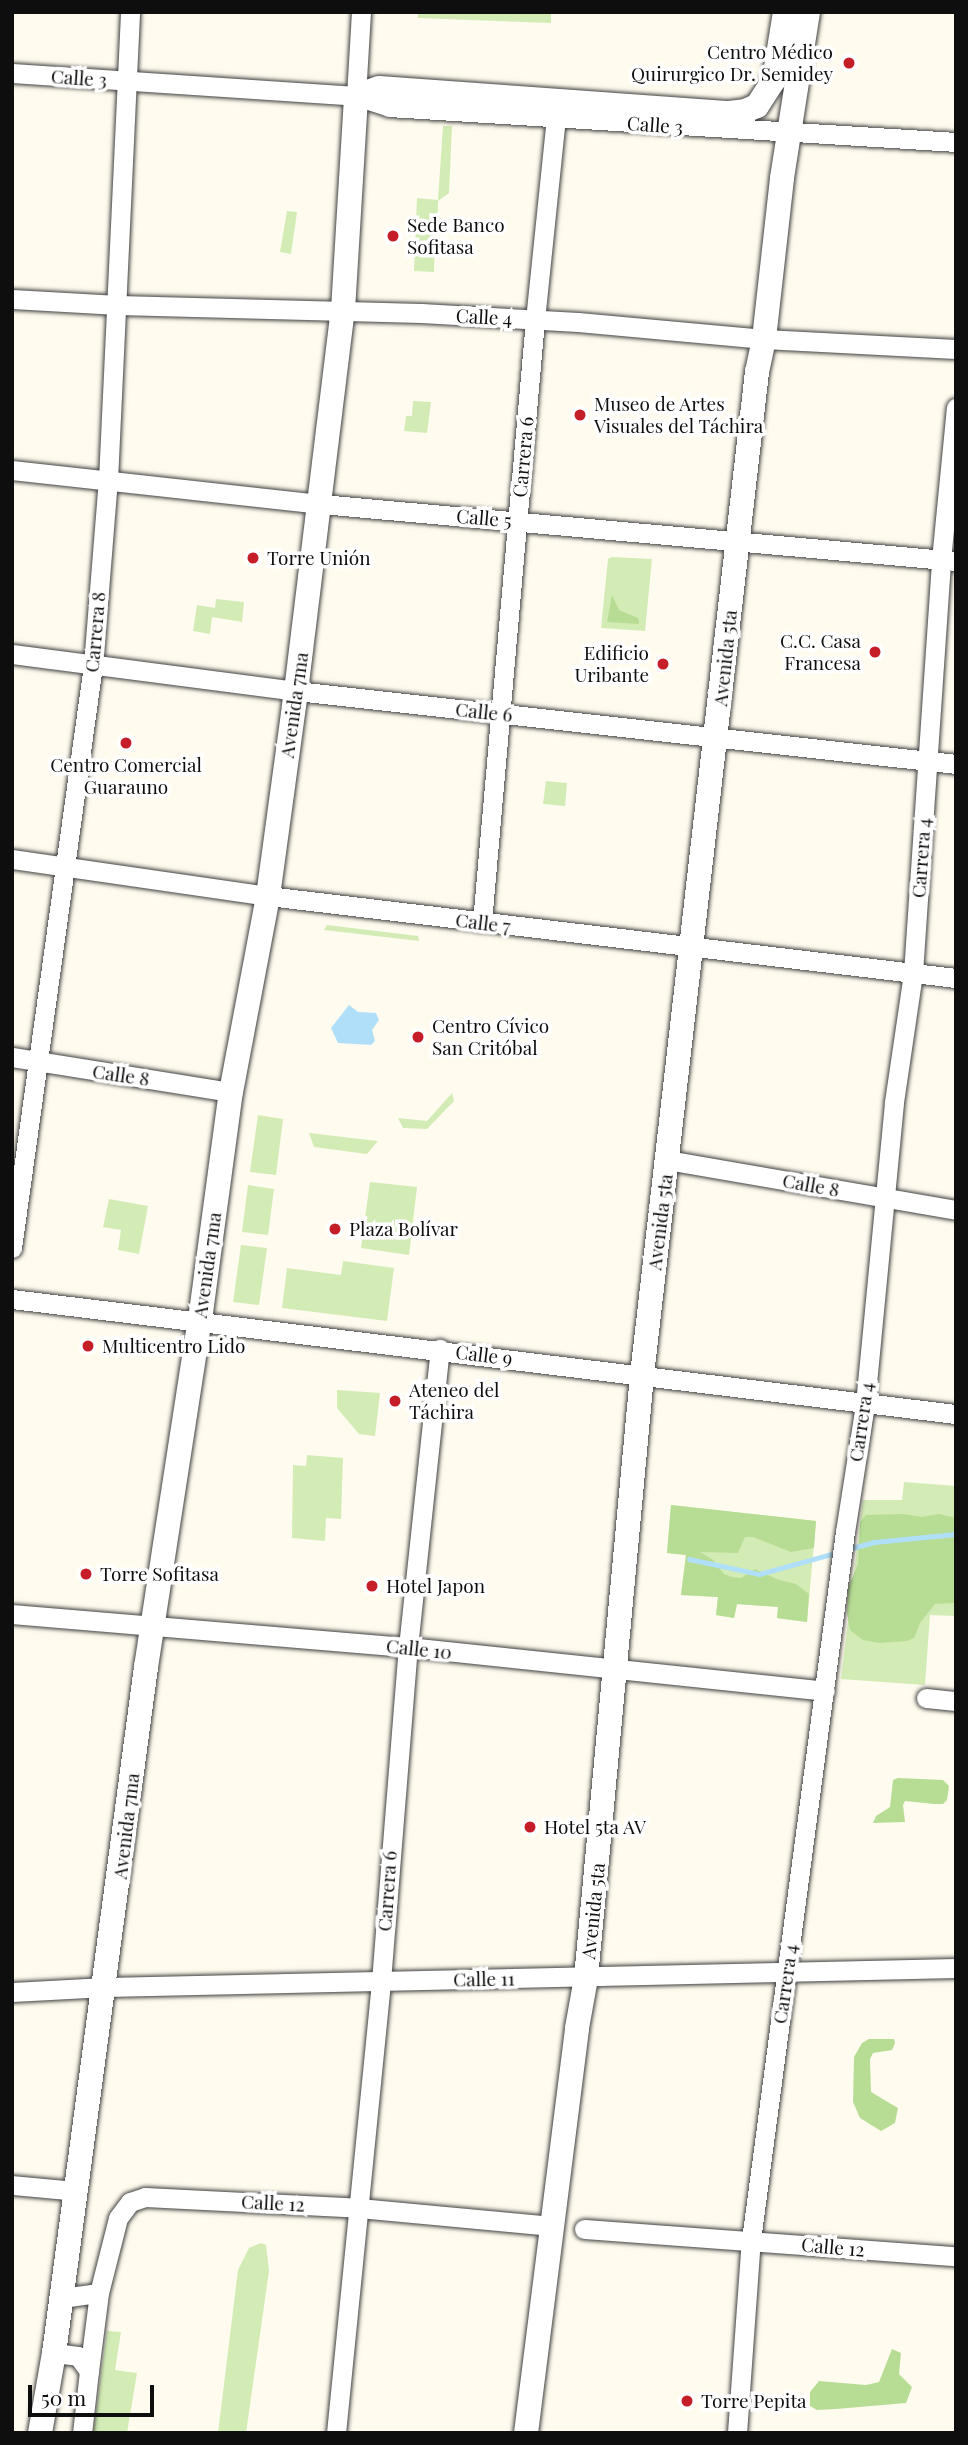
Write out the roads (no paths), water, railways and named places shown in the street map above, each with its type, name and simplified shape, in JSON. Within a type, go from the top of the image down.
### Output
[{"type":"street","name":"Carrera 8","points":[[12,1248],[93,666],[108,480],[118,305],[130,12]]},
{"type":"street","points":[[356,96],[361,12]]},
{"type":"street","name":"Calle 3","points":[[557,109],[729,113],[757,106],[774,80],[785,12]]},
{"type":"street","name":"Avenida 5ta","points":[[526,2433],[577,2028],[586,1978],[642,1375],[757,372],[764,339],[808,12]]},
{"type":"street","name":"Calle 3","points":[[12,73],[356,96],[379,88],[790,132],[956,142]]},
{"type":"street","name":"Avenida 7ma","points":[[40,2433],[62,2298],[153,1626],[200,1320],[231,1092],[268,896],[296,691],[344,310],[356,96]]},
{"type":"street","name":"Carrera 6","points":[[482,922],[535,320],[557,109]]},
{"type":"street","name":"Calle 4","points":[[12,299],[118,305],[344,310],[535,320],[764,339],[956,349]]},
{"type":"street","name":"Carrera 4","points":[[737,2433],[751,2240],[832,1626],[865,1404],[885,1198],[913,973],[928,761],[948,561],[956,408]]},
{"type":"street","name":"Calle 5","points":[[12,470],[321,504],[948,561]]},
{"type":"street","name":"Calle 6","points":[[12,654],[296,691],[956,764]]},
{"type":"street","name":"Calle 7","points":[[12,859],[268,896],[691,949],[956,978]]},
{"type":"street","name":"Calle 8","points":[[12,1057],[231,1092]]},
{"type":"street","name":"Calle 8","points":[[667,1160],[956,1210]]},
{"type":"street","name":"Calle 9","points":[[12,1299],[440,1349],[956,1414]]},
{"type":"street","name":"Carrera 6","points":[[337,2433],[381,1980],[408,1647],[440,1349]]},
{"type":"street","name":"Calle 10","points":[[12,1614],[408,1647],[825,1691]]},
{"type":"street","points":[[926,1698],[956,1701]]},
{"type":"street","name":"Calle 11","points":[[12,1992],[381,1980],[786,1974],[956,1968]]},
{"type":"street","points":[[12,2185],[77,2191]]},
{"type":"street","name":"Calle 12","points":[[82,2433],[99,2293],[118,2218],[130,2202],[145,2197],[359,2208],[552,2226]]},
{"type":"street","name":"Calle 12","points":[[584,2229],[956,2256]]},
{"type":"street","points":[[62,2298],[99,2293]]},
{"type":"street","points":[[54,2353],[78,2356],[89,2371]]},
{"type":"water","points":[[349,1005],[358,1012],[376,1013],[379,1020],[372,1030],[375,1041],[371,1045],[338,1043],[331,1028]]},
{"type":"waterway","points":[[848,1549],[874,1542],[956,1534]]},
{"type":"waterway","points":[[689,1559],[759,1574],[839,1552]]},
{"type":"place","name":"Centro Médico Quirurgico Dr. Semidey","points":[[849,63]]},
{"type":"place","name":"Sede Banco Sofitasa","points":[[393,236]]},
{"type":"place","name":"Museo de Artes Visuales del Táchira","points":[[580,415]]},
{"type":"place","name":"Torre Unión","points":[[253,558]]},
{"type":"place","name":"C.C. Casa Francesa","points":[[875,652]]},
{"type":"place","name":"Edificio Uribante","points":[[663,664]]},
{"type":"place","name":"Centro Comercial Guarauno","points":[[126,743]]},
{"type":"place","name":"Centro Cívico San Critóbal","points":[[418,1037]]},
{"type":"place","name":"Plaza Bolívar","points":[[335,1229]]},
{"type":"place","name":"Multicentro Lido","points":[[88,1346]]},
{"type":"place","name":"Ateneo del Táchira","points":[[395,1401]]},
{"type":"place","name":"Torre Sofitasa","points":[[86,1574]]},
{"type":"place","name":"Hotel Japon","points":[[372,1586]]},
{"type":"place","name":"Hotel 5ta AV","points":[[530,1827]]},
{"type":"place","name":"Torre Pepita","points":[[687,2401]]}]
